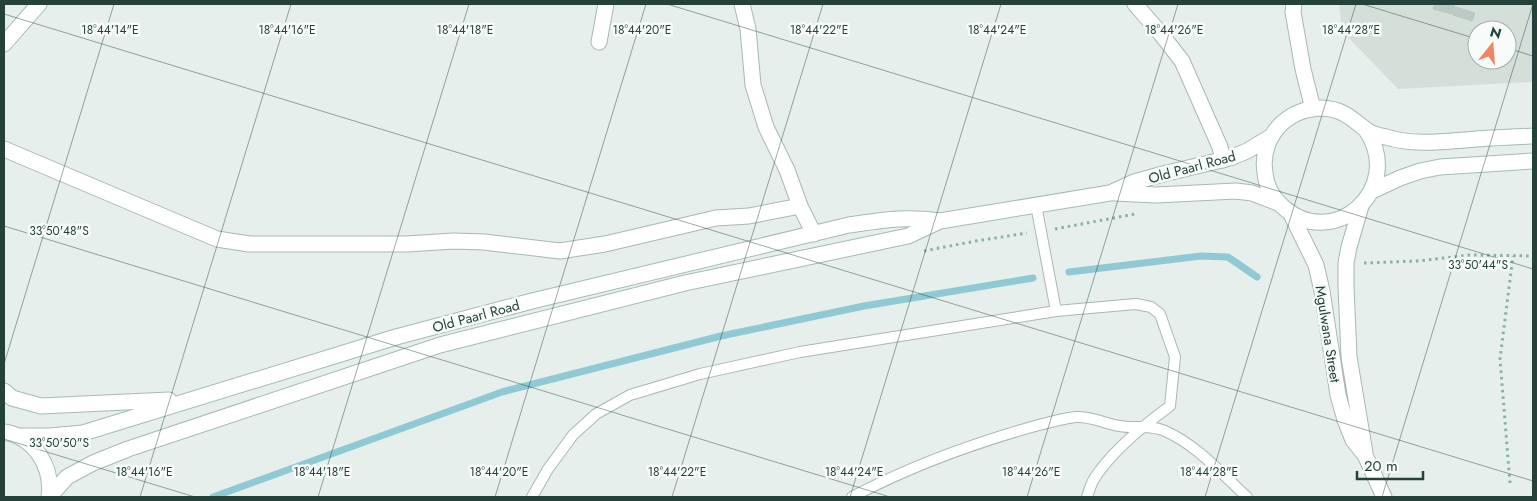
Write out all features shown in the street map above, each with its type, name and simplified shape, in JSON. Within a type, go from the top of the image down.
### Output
[{"type":"main road","points":[[4,44],[39,4]]},
{"type":"main road","points":[[599,42],[606,4]]},
{"type":"main road","points":[[742,4],[748,29],[753,85],[766,127],[787,170],[800,206],[814,234]]},
{"type":"main road","points":[[1135,4],[1182,61],[1220,147],[1223,160]]},
{"type":"main road","points":[[1294,4],[1293,12],[1303,69],[1313,108]]},
{"type":"main road","name":"Old Paarl Road","points":[[49,496],[67,477],[93,463],[128,449],[440,345],[685,283],[908,236],[940,221],[1110,193],[1156,195],[1236,191],[1252,193],[1310,221],[1332,221],[1352,213],[1361,206],[1372,191],[1377,176],[1378,160],[1374,144],[1366,130],[1354,119],[1346,114],[1330,109],[1313,108],[1297,113],[1277,129],[1267,147],[1264,170],[1266,182],[1284,208]]},
{"type":"main road","name":"Old Paarl Road","points":[[1366,130],[1401,141],[1438,143],[1533,136]]},
{"type":"main road","name":"Old Paarl Road","points":[[1110,193],[1134,182],[1223,160],[1247,151],[1272,136]]},
{"type":"main road","points":[[4,149],[217,239],[249,244],[406,244],[464,241],[560,251],[604,244],[716,218],[749,216],[800,206]]},
{"type":"main road","name":"Old Paarl Road","points":[[1372,191],[1400,178],[1440,167],[1533,161]]},
{"type":"main road","name":"Mgulwana Street","points":[[1361,206],[1346,263],[1346,295],[1349,357],[1365,455]]},
{"type":"main road","name":"Mgulwana Street","points":[[1284,208],[1316,265],[1344,420],[1353,440],[1365,455],[1384,497]]},
{"type":"main road","name":"Old Paarl Road","points":[[11,434],[50,436],[83,432],[396,337],[532,301],[849,225],[894,218],[940,221]]},
{"type":"main road","points":[[4,391],[12,398],[41,406],[192,399]]},
{"type":"main road","points":[[11,434],[32,446],[43,460],[49,478],[49,496]]},
{"type":"lane","points":[[1036,205],[1056,311]]},
{"type":"lane","points":[[532,497],[548,469],[573,435],[596,414],[638,392],[700,374],[800,352],[1056,311],[1136,304],[1151,307],[1160,314],[1175,357],[1170,406],[1142,426],[1109,460],[1094,480],[1087,497]]},
{"type":"lane","points":[[852,497],[878,483],[951,453],[1042,425],[1077,417],[1092,418],[1121,427],[1142,426],[1163,430],[1181,439],[1199,453],[1248,497]]},
{"type":"path","points":[[919,252],[1138,214]]},
{"type":"path","points":[[1357,262],[1382,263],[1470,255],[1533,256]]},
{"type":"path","points":[[1510,483],[1500,360],[1513,256]]},
{"type":"shaded area","points":[[1339,4],[1533,4],[1533,82],[1398,89],[1342,31]]},
{"type":"building","points":[[1435,4],[1455,6],[1452,14],[1433,9]]},
{"type":"building","points":[[1456,7],[1475,13],[1472,20],[1453,15]]},
{"type":"waterway","points":[[1069,272],[1201,256],[1228,257],[1257,277]]},
{"type":"waterway","points":[[213,497],[502,392],[721,336],[864,306],[1033,278]]}]
